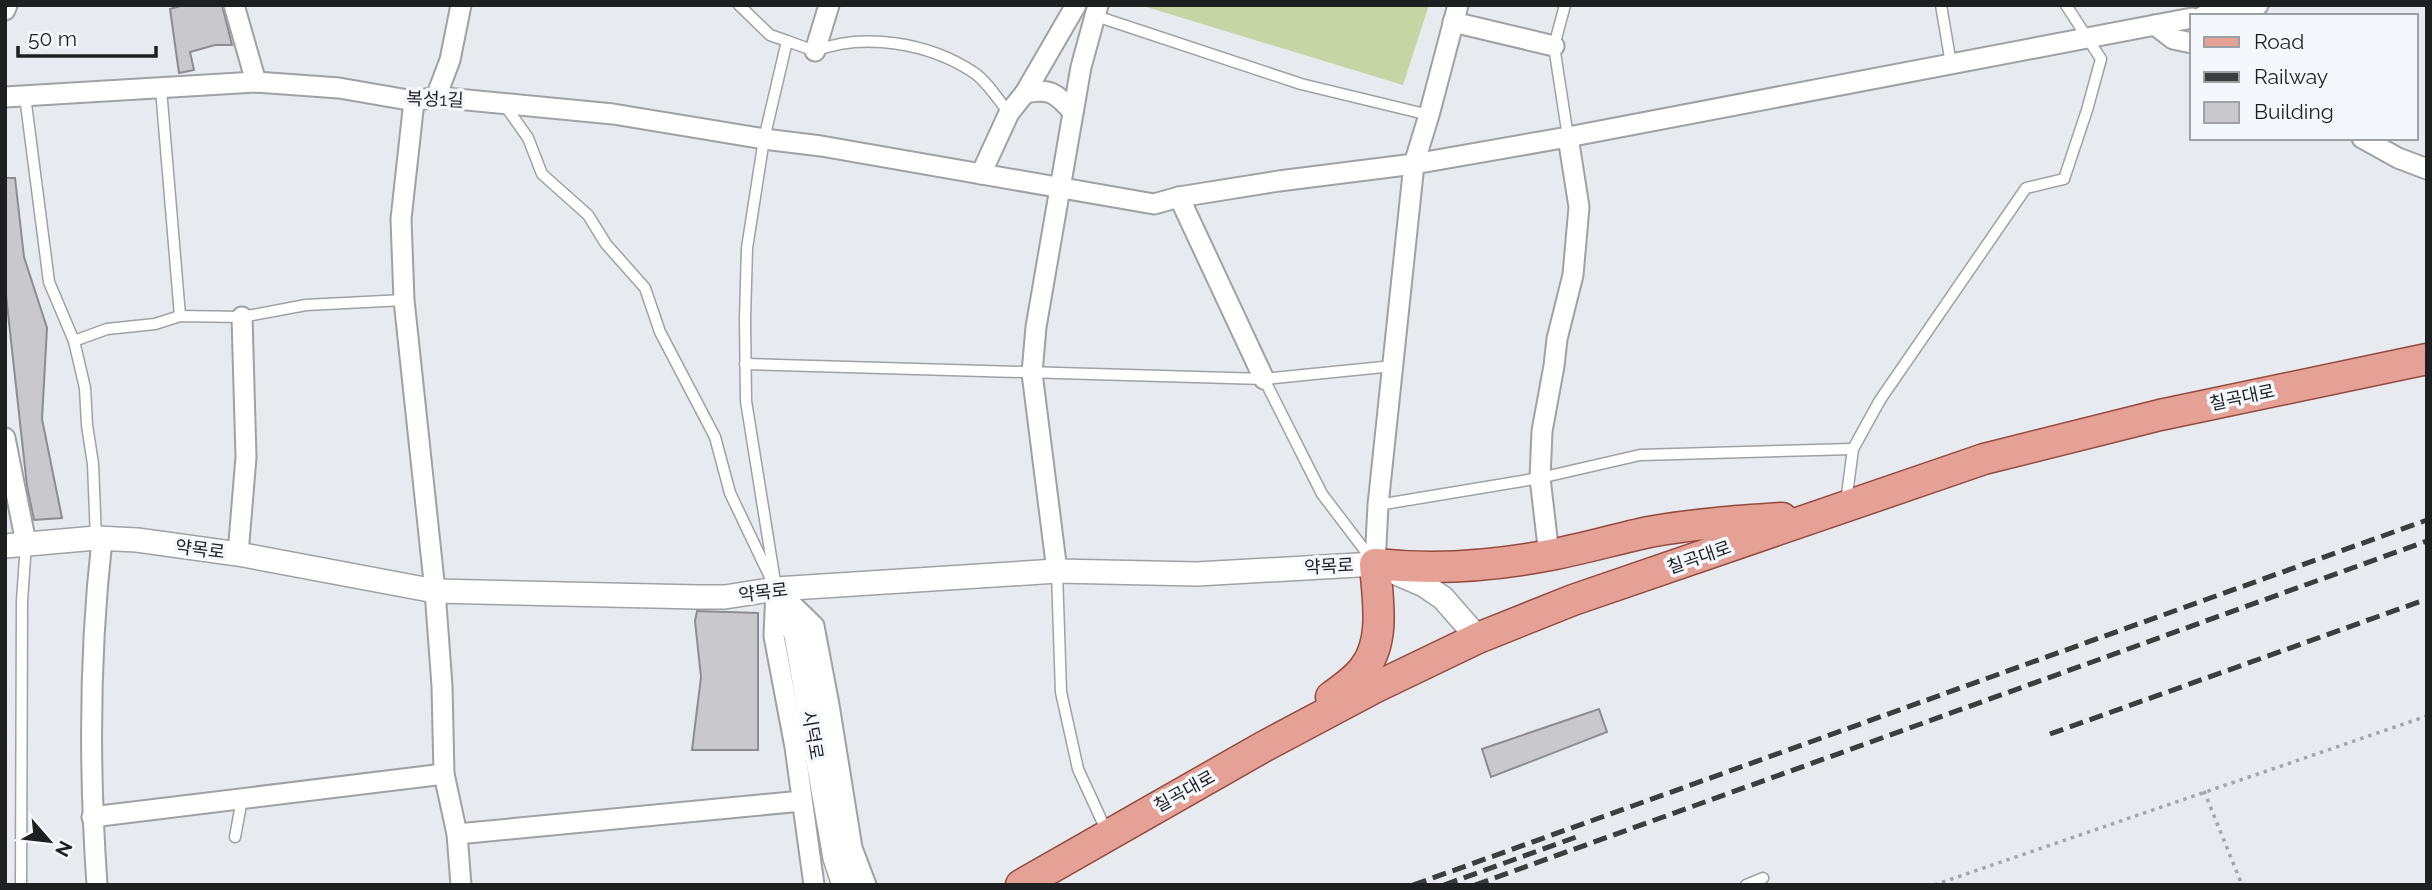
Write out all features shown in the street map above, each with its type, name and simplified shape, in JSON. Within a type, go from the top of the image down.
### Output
[{"type":"main road","name":"칠곡대로","points":[[1021,885],[1263,747],[1374,688],[1478,638],[1573,600],[1984,459],[2133,422],[2427,359]]},
{"type":"main road","points":[[1263,747],[1342,689],[1365,668],[1375,647],[1378,618],[1375,564],[1413,568],[1490,563],[1549,555],[1650,532],[1724,522],[1816,516]]},
{"type":"street","points":[[234,5],[256,82]]},
{"type":"street","points":[[815,51],[829,5]]},
{"type":"street","points":[[981,174],[1009,113],[1025,93],[1076,5]]},
{"type":"street","points":[[2213,14],[2258,5]]},
{"type":"street","points":[[436,97],[450,60],[457,9]]},
{"type":"street","points":[[1057,571],[1032,373],[1036,327],[1081,67],[1097,10]]},
{"type":"street","points":[[1375,564],[1378,505],[1414,164],[1456,14],[1554,46]]},
{"type":"street","name":"복성1길","points":[[5,97],[256,82],[339,88],[414,101],[436,97],[586,110],[821,146],[1154,204],[1180,197],[1290,179],[1414,164],[1568,137],[2190,18]]},
{"type":"street","points":[[2155,25],[2173,39],[2190,43]]},
{"type":"street","points":[[1025,93],[1042,90],[1058,95],[1073,112]]},
{"type":"street","points":[[414,101],[401,219],[404,299],[435,592],[442,686],[444,774],[457,834],[461,885]]},
{"type":"street","points":[[1549,555],[1540,478],[1542,431],[1557,339],[1573,275],[1579,207],[1568,137]]},
{"type":"street","points":[[2365,140],[2398,159],[2427,169]]},
{"type":"street","points":[[1180,197],[1264,379]]},
{"type":"street","points":[[238,554],[246,457],[242,317]]},
{"type":"street","points":[[5,438],[16,545]]},
{"type":"street","points":[[97,885],[92,817],[91,688],[99,539]]},
{"type":"street","name":"약목로","points":[[16,545],[99,539],[137,540],[238,554],[435,592],[698,597],[725,597],[776,589],[1057,571],[1197,574],[1375,564],[1424,585],[1443,598],[1478,638]]},
{"type":"street","points":[[776,589],[774,636],[814,885]]},
{"type":"street","points":[[776,589],[814,626],[832,718],[852,848],[866,885]]},
{"type":"street","name":"시덕로","points":[[776,589],[796,635],[835,858],[844,885]]},
{"type":"street","points":[[92,817],[444,774]]},
{"type":"street","points":[[457,834],[702,809],[802,802]]},
{"type":"lane","points":[[739,5],[770,35],[815,51],[833,44],[876,43],[935,52],[975,73],[1009,113]]},
{"type":"lane","points":[[1565,5],[1554,46],[1568,137]]},
{"type":"lane","points":[[1941,5],[1951,64]]},
{"type":"lane","points":[[1846,506],[1853,449],[1880,400],[2026,188],[2064,179],[2101,59],[2066,5]]},
{"type":"lane","points":[[1097,10],[1290,80],[1429,115]]},
{"type":"lane","points":[[776,589],[747,401],[747,248],[764,139],[787,41]]},
{"type":"lane","points":[[161,89],[180,316]]},
{"type":"lane","points":[[25,96],[48,282],[74,341],[85,388],[99,539]]},
{"type":"lane","points":[[503,103],[528,138],[542,173],[588,215],[606,244],[645,288],[660,332],[715,437],[730,493],[776,589]]},
{"type":"lane","points":[[74,341],[107,329],[155,324],[180,316],[242,317],[306,305],[404,299]]},
{"type":"lane","points":[[745,364],[1264,379],[1393,366]]},
{"type":"lane","points":[[1264,379],[1322,494],[1375,564]]},
{"type":"lane","points":[[1378,505],[1540,478],[1640,455],[1853,449]]},
{"type":"lane","points":[[16,545],[22,601],[20,885]]},
{"type":"lane","points":[[1057,571],[1061,692],[1078,769],[1108,834]]},
{"type":"lane","points":[[235,837],[242,798]]},
{"type":"lane","points":[[1746,885],[1763,878]]},
{"type":"path","points":[[1934,885],[2427,716]]},
{"type":"path","points":[[2204,791],[2242,885]]},
{"type":"green space","points":[[1140,5],[1429,5],[1403,85]]},
{"type":"building","points":[[184,5],[222,5],[232,45],[215,45],[190,52],[194,70],[179,73],[170,9]]},
{"type":"building","points":[[5,178],[15,178],[24,257],[47,328],[42,419],[62,518],[34,520],[27,486],[5,286]]},
{"type":"building","points":[[697,611],[758,613],[758,750],[692,750],[701,677],[695,621]]},
{"type":"building","points":[[1599,709],[1607,732],[1491,777],[1482,749]]},
{"type":"railway","points":[[1413,885],[2427,520]]},
{"type":"railway","points":[[1475,885],[2427,541]]},
{"type":"railway","points":[[2050,734],[2427,599]]},
{"type":"railway","points":[[1444,885],[1579,836]]}]
